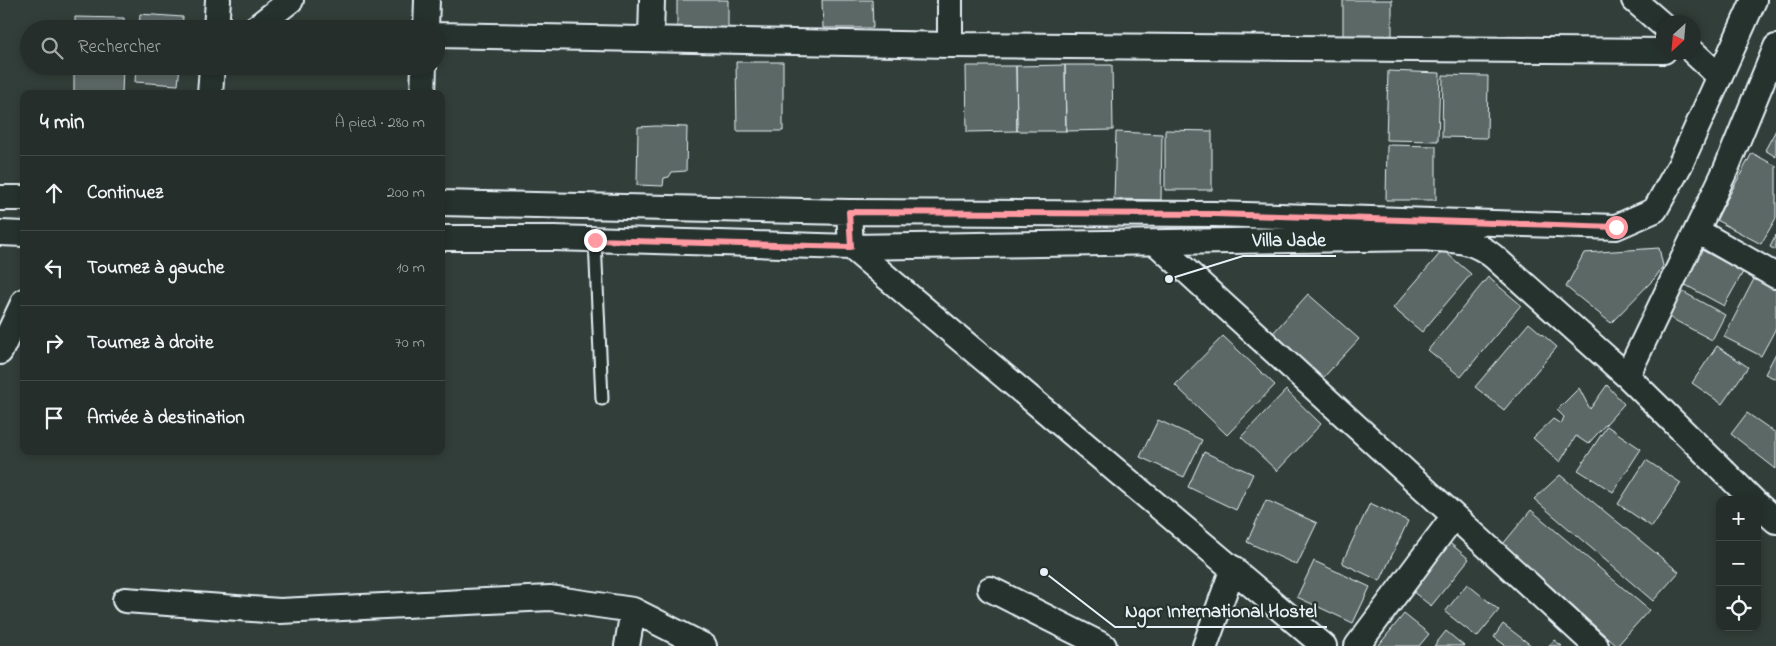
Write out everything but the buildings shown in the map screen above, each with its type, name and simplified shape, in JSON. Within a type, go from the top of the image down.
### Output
[{"type":"street","points":[[217,20],[218,0]]},
{"type":"street","points":[[265,20],[291,0]]},
{"type":"street","points":[[426,20],[427,0]]},
{"type":"street","points":[[651,39],[652,0]]},
{"type":"street","points":[[950,0],[950,45]]},
{"type":"street","points":[[1634,0],[1656,19]]},
{"type":"street","points":[[445,204],[849,212],[1214,214],[1616,227],[1655,210],[1680,165],[1754,0]]},
{"type":"street","points":[[445,35],[950,45],[1656,51]]},
{"type":"street","points":[[1701,59],[1720,76]]},
{"type":"street","points":[[1626,376],[1726,169],[1774,59]]},
{"type":"street","points":[[210,90],[211,75]]},
{"type":"street","points":[[423,90],[424,75]]},
{"type":"street","points":[[0,198],[20,198]]},
{"type":"street","points":[[849,212],[851,247],[1324,646]]},
{"type":"street","points":[[1697,231],[1776,276]]},
{"type":"street","points":[[0,233],[20,234]]},
{"type":"street","points":[[445,238],[851,247],[1157,244],[1424,238],[1474,243],[1494,257],[1626,376],[1749,496]]},
{"type":"street","points":[[1157,244],[1596,646]]},
{"type":"street","points":[[0,352],[20,310]]},
{"type":"street","points":[[1761,508],[1776,521]]},
{"type":"street","points":[[1357,646],[1454,516]]},
{"type":"street","points":[[1205,646],[1233,568]]},
{"type":"street","points":[[990,589],[1104,646]]},
{"type":"street","points":[[125,600],[280,610],[550,598],[633,610],[704,646]]},
{"type":"street","points":[[627,646],[633,610]]},
{"type":"lane","points":[[595,240],[602,399]]},
{"type":"place","name":"Villa Jade","points":[[1169,279]]},
{"type":"place","name":"Ngor International Hostel","points":[[1044,572]]},
{"type":"route","points":[[595,240],[851,247],[849,212],[1214,214],[1616,227]]}]
